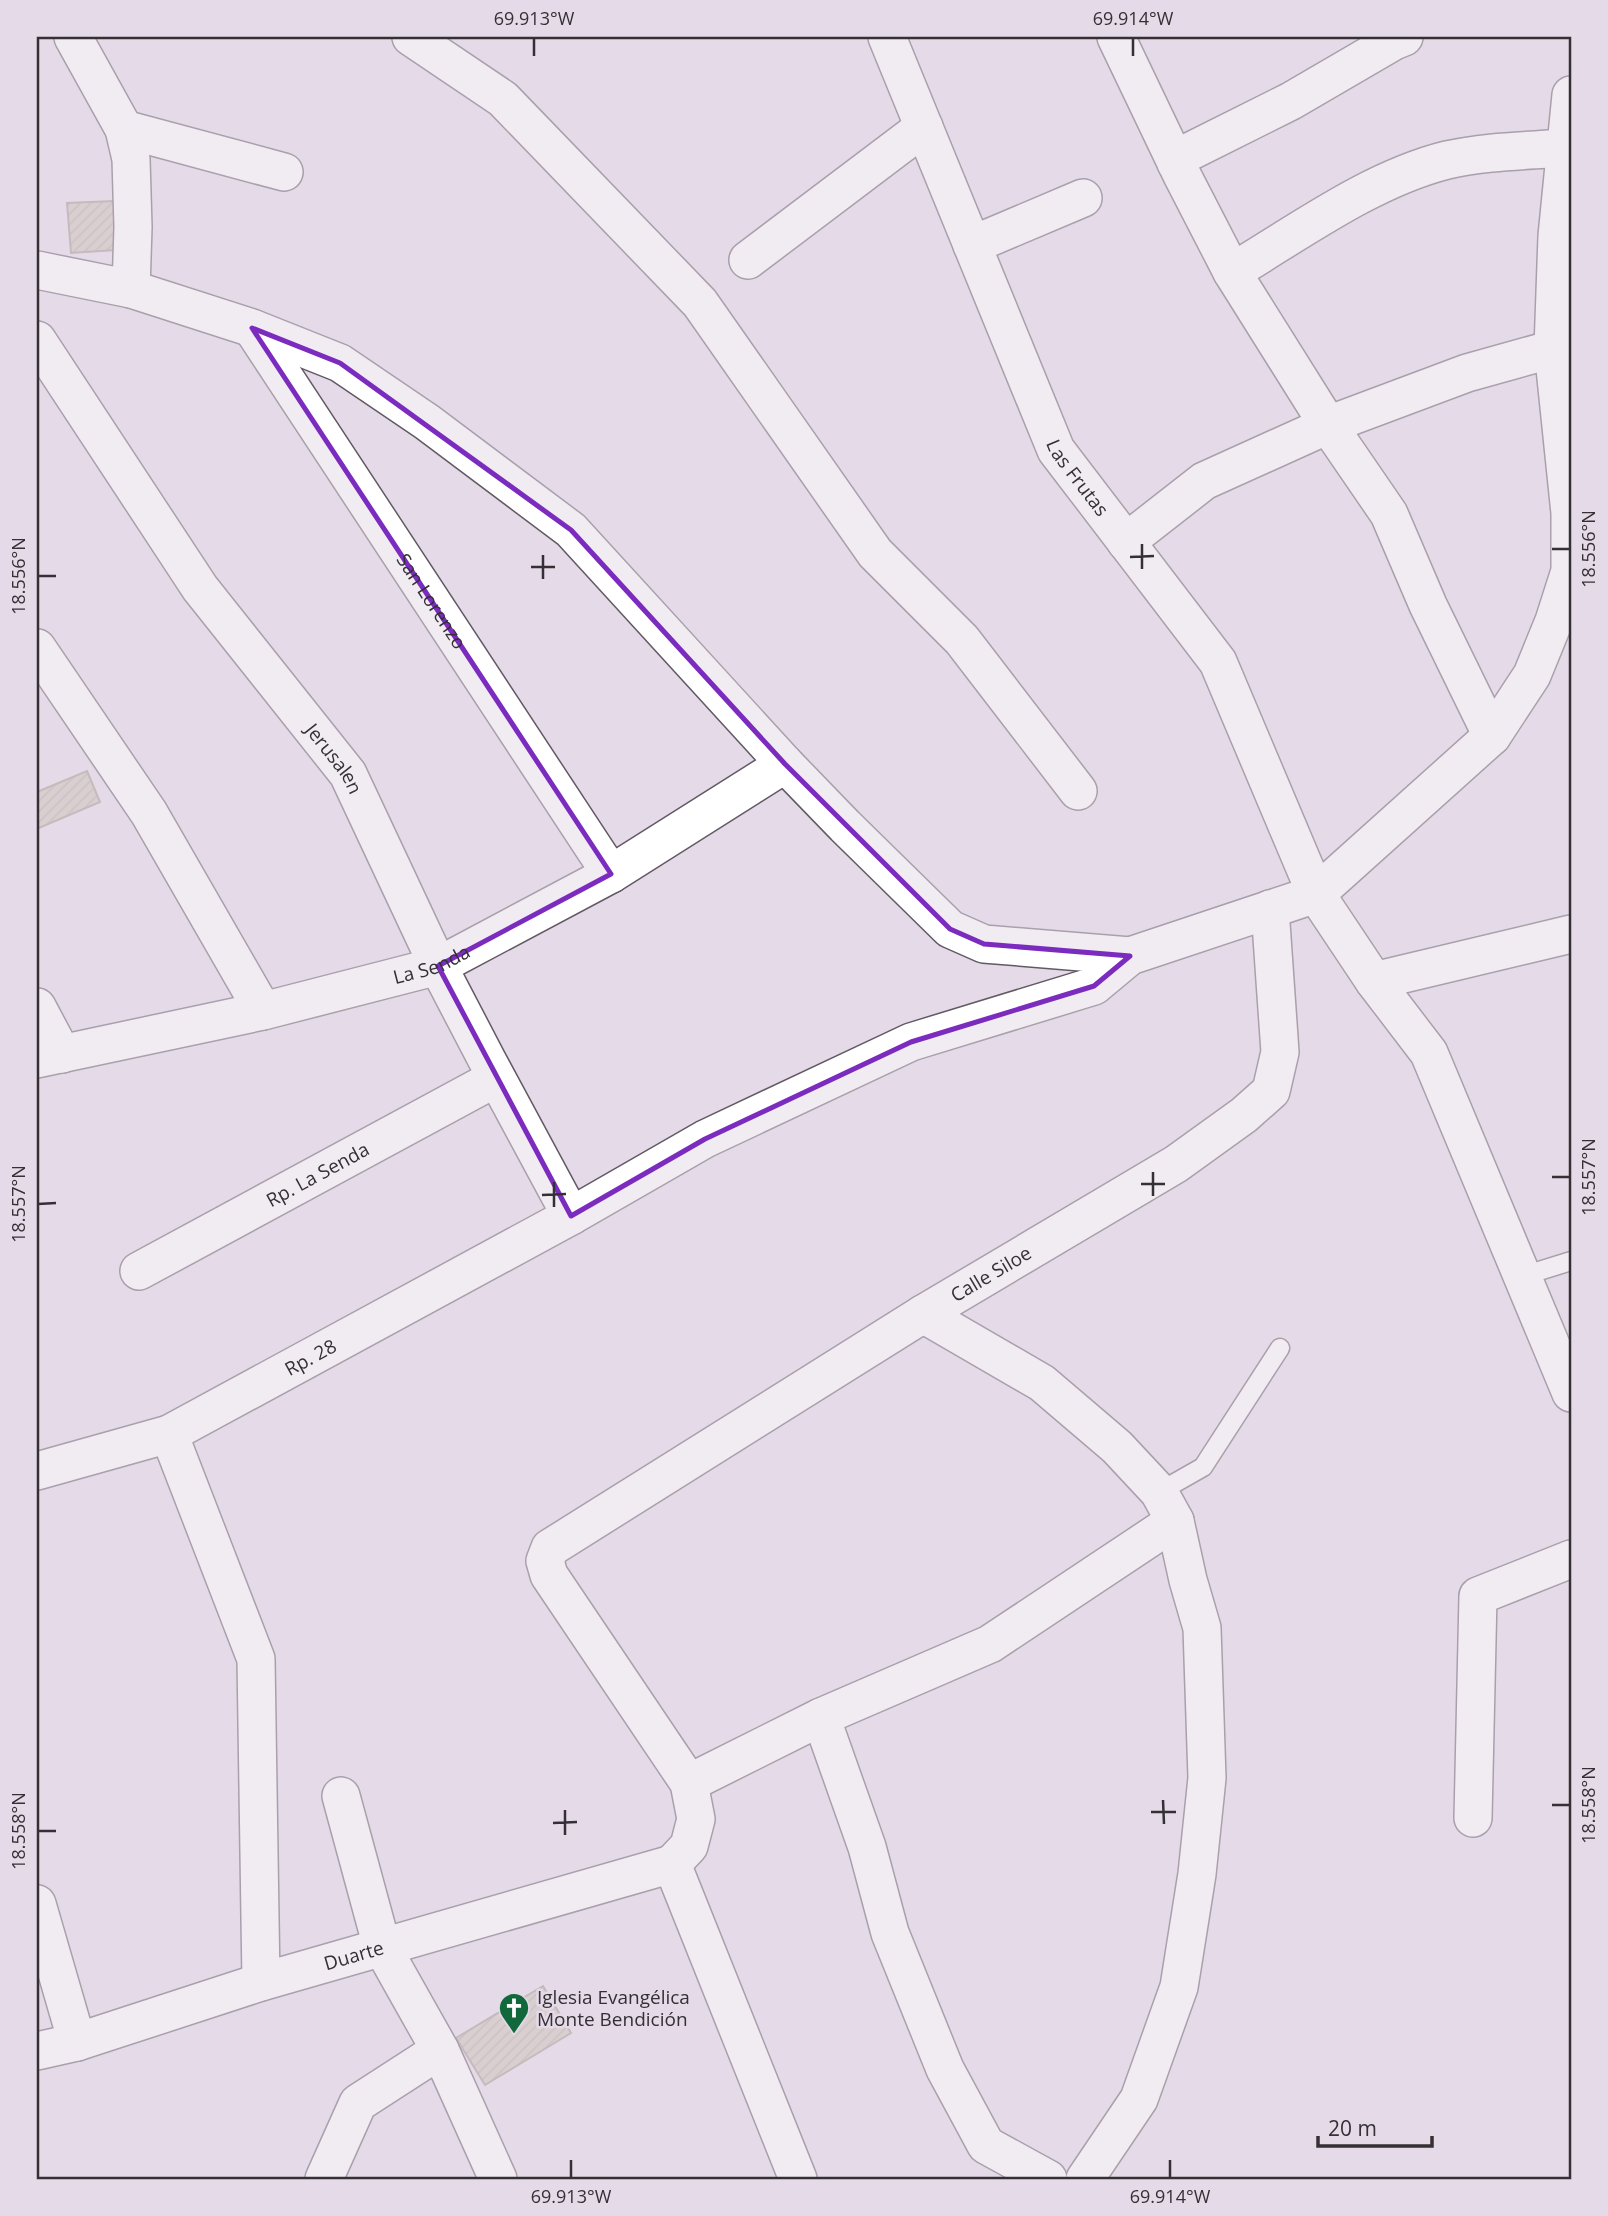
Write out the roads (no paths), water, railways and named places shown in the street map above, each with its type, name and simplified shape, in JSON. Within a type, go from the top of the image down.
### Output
[{"type":"street","points":[[73,37],[124,129],[131,159],[131,289]]},
{"type":"street","points":[[411,37],[503,99],[700,303],[875,552],[962,640],[1078,791]]},
{"type":"street","name":"Las Frutas","points":[[887,37],[1055,450],[1218,662],[1316,894],[1374,981],[1429,1053],[1571,1393]]},
{"type":"street","points":[[1116,37],[1232,272],[1328,425],[1389,514],[1428,605],[1492,736]]},
{"type":"street","points":[[1176,163],[1183,155],[1291,101],[1405,37]]},
{"type":"street","points":[[37,270],[131,289],[252,328],[340,363],[427,422],[571,530],[785,764],[950,929],[984,944],[1130,956],[1316,894],[1492,736],[1532,675],[1554,621],[1570,570],[1570,513],[1553,349],[1556,236],[1571,95]]},
{"type":"street","points":[[748,260],[923,127]]},
{"type":"street","points":[[124,129],[284,172]]},
{"type":"street","points":[[1232,272],[1352,200],[1396,178],[1444,161],[1477,154],[1565,148]]},
{"type":"street","points":[[972,245],[1083,198]]},
{"type":"street","name":"San Lorenzo","points":[[252,328],[611,874]]},
{"type":"street","name":"Jerusalen","points":[[37,340],[201,588],[348,774],[438,966],[571,1216]]},
{"type":"street","points":[[1126,542],[1204,481],[1328,425],[1467,373],[1553,349]]},
{"type":"street","points":[[37,648],[149,813],[263,1012]]},
{"type":"street","name":"La Senda","points":[[49,1056],[263,1012],[438,966],[611,874],[785,764]]},
{"type":"street","name":"Calle Siloe","points":[[689,1783],[549,1575],[545,1561],[550,1548],[923,1314],[1176,1164],[1244,1115],[1272,1091],[1280,1052],[1270,909]]},
{"type":"street","points":[[1374,981],[1571,934]]},
{"type":"street","name":"Rp. 28","points":[[37,1471],[169,1434],[571,1216],[705,1139],[911,1042],[1094,986],[1130,956]]},
{"type":"street","points":[[37,1007],[49,1056]]},
{"type":"street","name":"Rp. La Senda","points":[[139,1271],[496,1078]]},
{"type":"street","points":[[923,1314],[1042,1383],[1117,1447],[1167,1507],[1202,1628],[1208,1779],[1179,1987],[1139,2099],[1085,2179]]},
{"type":"street","points":[[169,1434],[256,1660],[261,1982]]},
{"type":"street","points":[[798,2179],[673,1864],[689,1846],[696,1819],[689,1783],[821,1717],[990,1644],[1167,1507]]},
{"type":"street","points":[[1473,1818],[1478,1596],[1571,1559]]},
{"type":"street","points":[[821,1717],[867,1847],[890,1933],[946,2069],[986,2145],[1048,2179]]},
{"type":"street","points":[[341,1796],[382,1947],[440,2050],[498,2179]]},
{"type":"street","name":"Duarte","points":[[37,2051],[77,2042],[261,1982],[673,1864]]},
{"type":"street","points":[[37,1904],[77,2042]]},
{"type":"street","points":[[324,2179],[358,2103],[440,2050]]},
{"type":"lane","points":[[1523,1276],[1571,1261]]},
{"type":"lane","points":[[1167,1507],[1203,1466],[1280,1348]]},
{"type":"place","name":"Iglesia Evangélica Monte Bendición","points":[[514,2035]]}]
